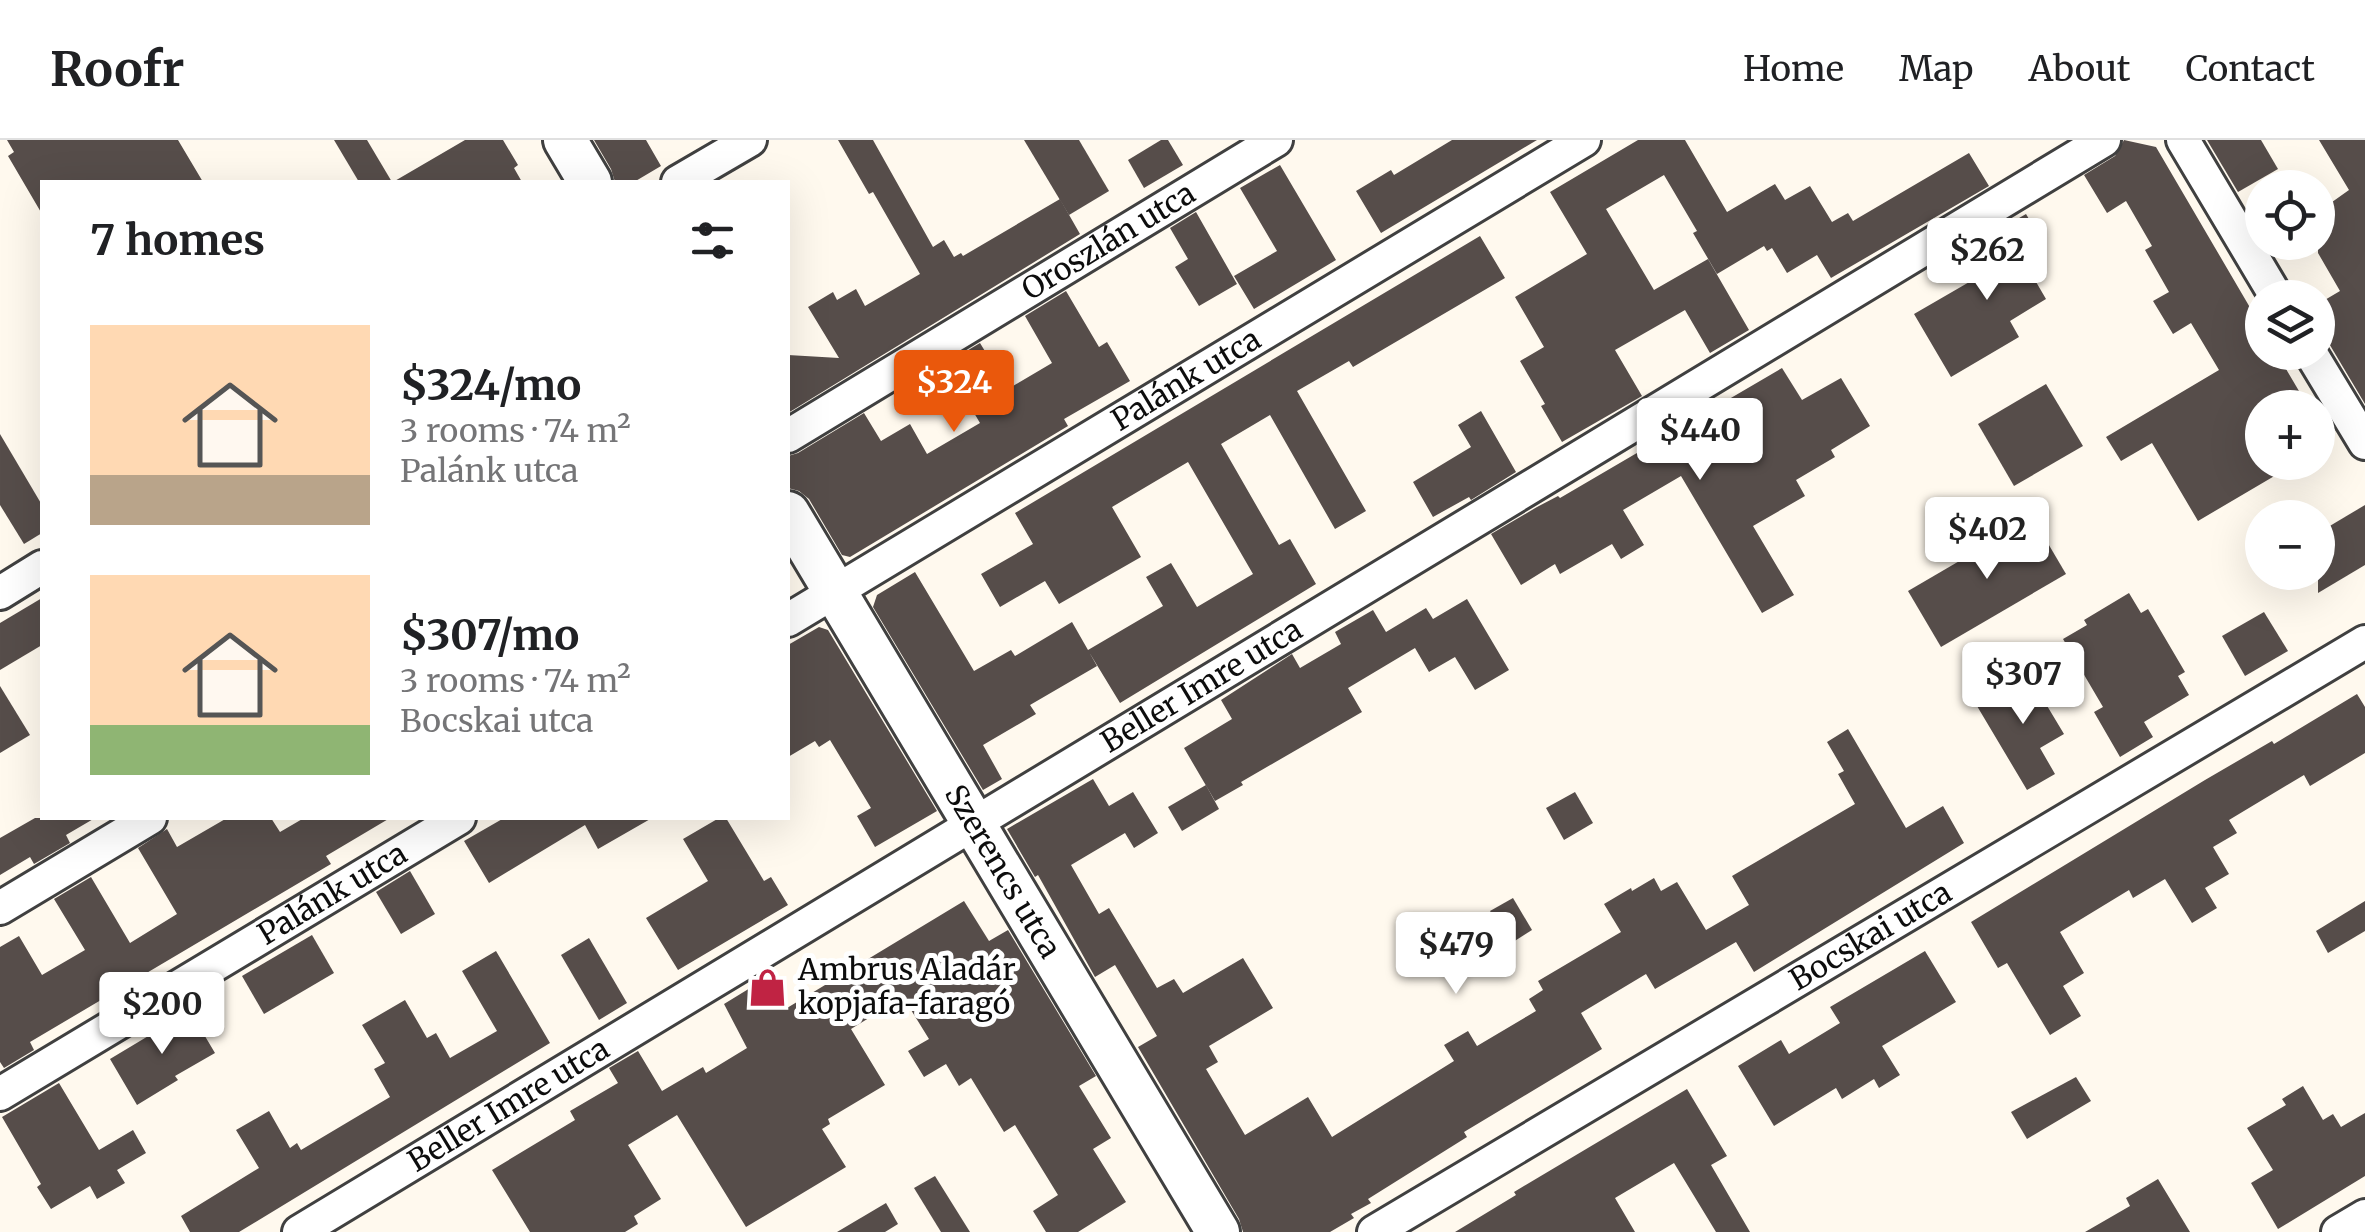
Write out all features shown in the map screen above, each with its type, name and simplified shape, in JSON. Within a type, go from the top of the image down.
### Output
[{"type":"street","points":[[565,140],[589,180]]},
{"type":"street","points":[[681,180],[750,140]]},
{"type":"street","name":"Oroszlán utca","points":[[790,435],[1276,140]]},
{"type":"street","name":"Palánk utca","points":[[790,619],[1584,140]]},
{"type":"street","name":"Beller Imre utca","points":[[298,1232],[2104,140]]},
{"type":"street","points":[[2183,140],[2267,280]]},
{"type":"street","points":[[2321,370],[2365,444]]},
{"type":"street","name":"Szerencs utca","points":[[790,516],[1218,1232]]},
{"type":"street","points":[[0,593],[40,569]]},
{"type":"street","name":"Bocskai utca","points":[[1374,1232],[2365,642]]},
{"type":"street","points":[[0,908],[147,820]]},
{"type":"street","name":"Palánk utca","points":[[0,1094],[456,820]]},
{"type":"street","points":[[2338,1232],[2365,1216]]},
{"type":"building","points":[[7,140],[178,140],[202,180],[40,180],[40,211],[8,156],[14,152]]},
{"type":"building","points":[[334,140],[367,140],[391,180],[358,180]]},
{"type":"building","points":[[465,140],[503,140],[518,165],[514,168],[521,180],[396,180]]},
{"type":"building","points":[[594,140],[646,140],[661,166],[637,180],[614,180]]},
{"type":"building","points":[[838,140],[873,140],[933,247],[944,240],[954,257],[961,253],[963,256],[1060,199],[1080,234],[790,412],[790,355],[839,358],[808,307],[833,292],[837,300],[856,289],[865,306],[920,274],[873,192],[869,194]]},
{"type":"building","points":[[1024,140],[1079,140],[1109,191],[1069,215]]},
{"type":"building","points":[[1161,140],[1168,140],[1183,165],[1144,188],[1128,160]]},
{"type":"building","points":[[1452,140],[1537,140],[1381,233],[1356,191],[1391,170],[1394,175]]},
{"type":"building","points":[[1638,140],[1685,140],[1727,212],[1775,184],[1785,200],[1810,186],[1832,222],[1848,213],[1853,221],[1969,153],[1989,186],[1831,278],[1817,255],[1787,273],[1772,248],[1767,251],[1764,246],[1717,274],[1664,175],[1606,209],[1654,290],[1708,259],[1749,330],[1710,353],[1685,310],[1615,350],[1642,396],[1562,442],[1520,361],[1544,347],[1515,297],[1587,254],[1550,192]]},
{"type":"building","points":[[2124,140],[2156,147],[2245,299],[2245,370],[2287,370],[2298,390],[2245,390],[2245,480],[2267,480],[2198,521],[2152,443],[2121,461],[2106,437],[2219,370],[2191,323],[2173,334],[2153,301],[2169,292],[2145,250],[2152,246],[2126,201],[2107,213],[2084,175],[2115,156]]},
{"type":"building","points":[[2207,140],[2261,140],[2278,169],[2245,170],[2245,188],[2238,192]]},
{"type":"building","points":[[2319,140],[2365,140],[2365,404],[2335,354],[2335,294],[2340,291],[2322,260],[2335,260],[2335,200],[2349,190]]},
{"type":"building","points":[[1280,165],[1336,260],[1254,309],[1234,276],[1277,251],[1240,188]]},
{"type":"building","points":[[1196,212],[1237,284],[1199,306],[1175,267],[1188,259],[1170,228]]},
{"type":"building","points":[[2026,214],[2046,248],[2037,253],[2041,260],[2028,268],[2046,299],[2010,321],[2019,337],[1951,377],[1914,314],[2009,259],[1993,233]]},
{"type":"building","points":[[1480,236],[1505,278],[1353,367],[1349,361],[1297,391],[1366,511],[1335,529],[1270,415],[1221,444],[1279,545],[1290,539],[1316,584],[1120,703],[1089,652],[1097,666],[1030,705],[1036,714],[983,745],[1002,779],[983,790],[873,607],[877,595],[915,572],[974,671],[1011,650],[1015,656],[1072,622],[1088,650],[1163,606],[1146,577],[1171,563],[1197,607],[1253,574],[1188,462],[1112,507],[1141,557],[1059,604],[1045,581],[1000,607],[981,574],[1033,544],[1015,513]]},
{"type":"building","points":[[1066,291],[1099,347],[1107,342],[1130,381],[1064,419],[1068,426],[850,557],[842,555],[809,499],[790,489],[790,455],[864,413],[881,441],[910,424],[927,454],[980,423],[945,364],[980,343],[1008,389],[1052,363],[1025,316]]},
{"type":"building","points":[[1782,368],[1802,400],[1841,378],[1870,426],[1831,450],[1835,457],[1796,480],[1805,496],[1753,526],[1794,595],[1762,613],[1681,476],[1623,510],[1644,545],[1621,559],[1612,544],[1560,574],[1555,564],[1521,585],[1491,534]]},
{"type":"building","points":[[2046,384],[2083,446],[2014,486],[1978,424]]},
{"type":"building","points":[[1481,411],[1516,472],[1471,500],[1469,497],[1433,517],[1413,482],[1471,447],[1458,425]]},
{"type":"building","points":[[0,434],[40,502],[40,534],[24,544],[0,505]]},
{"type":"building","points":[[2365,505],[2365,565],[2335,583],[2335,523]]},
{"type":"building","points":[[2033,518],[2066,574],[1941,647],[1908,591]]},
{"type":"building","points":[[2129,593],[2141,613],[2148,609],[2185,672],[2178,676],[2189,695],[2144,722],[2153,737],[2120,757],[2094,712],[2103,707],[2063,639],[2087,625],[2084,620]]},
{"type":"building","points":[[40,599],[40,646],[0,670],[0,623]]},
{"type":"building","points":[[1467,599],[1509,670],[1475,690],[1455,657],[1429,672],[1415,648],[1348,688],[1362,712],[1215,801],[1184,748],[1232,719],[1221,700],[1292,654],[1300,668],[1341,644],[1335,632],[1373,610],[1386,632],[1426,608],[1433,619]]},
{"type":"building","points":[[2264,612],[2288,651],[2245,676],[2222,636]]},
{"type":"building","points":[[819,627],[828,630],[937,811],[875,847],[857,816],[871,808],[830,740],[819,747],[815,741],[790,756],[790,644]]},
{"type":"building","points":[[2025,669],[2064,734],[2040,748],[2055,774],[2027,790],[1977,706],[2005,689],[2002,683]]},
{"type":"building","points":[[0,686],[30,735],[0,753]]},
{"type":"building","points":[[2357,694],[2365,707],[2365,753],[2310,786],[2304,775],[2229,820],[2237,833],[2213,847],[2229,874],[2205,888],[2217,908],[2192,923],[2165,879],[2133,898],[2129,890],[2060,932],[2084,973],[2063,986],[2081,1016],[2050,1035],[2007,963],[1998,968],[1971,922],[2205,780]]},
{"type":"building","points":[[1848,729],[1906,828],[1943,806],[1964,843],[1754,972],[1736,942],[1655,989],[1646,974],[1581,1013],[1602,1049],[1464,1132],[1467,1137],[1368,1199],[1371,1203],[1351,1214],[1354,1218],[1330,1232],[1243,1232],[1138,1047],[1157,1036],[1115,965],[1095,977],[1038,875],[1035,877],[1007,829],[1093,779],[1109,806],[1133,792],[1158,833],[1134,848],[1125,833],[1071,865],[1099,914],[1109,908],[1157,988],[1174,979],[1183,993],[1243,958],[1273,1008],[1209,1046],[1218,1062],[1206,1069],[1245,1135],[1308,1097],[1332,1137],[1454,1061],[1444,1045],[1468,1031],[1477,1046],[1536,1011],[1529,999],[1543,990],[1538,981],[1621,932],[1604,904],[1631,888],[1632,891],[1654,878],[1661,891],[1677,882],[1706,930],[1749,905],[1732,876],[1855,804],[1838,774],[1844,771],[1827,742]]},
{"type":"building","points":[[1206,785],[1219,809],[1182,831],[1168,807]]},
{"type":"building","points":[[1575,792],[1593,823],[1564,840],[1546,808]]},
{"type":"building","points":[[35,818],[92,820],[66,835],[70,843],[34,864],[30,857],[0,875],[0,838]]},
{"type":"building","points":[[224,820],[272,820],[280,832],[301,820],[387,820],[326,856],[331,864],[30,1042],[34,1050],[4,1068],[0,1062],[0,947],[19,936],[42,975],[85,950],[54,899],[91,877],[130,943],[177,914],[138,848],[167,829],[177,847]]},
{"type":"building","points":[[501,820],[649,820],[598,849],[585,825],[489,883],[464,841]]},
{"type":"building","points":[[716,820],[727,820],[764,881],[771,877],[788,905],[678,970],[646,918],[708,881],[683,839]]},
{"type":"building","points":[[410,871],[435,914],[401,934],[376,892]]},
{"type":"building","points":[[1513,898],[1532,930],[1510,944],[1490,911]]},
{"type":"building","points":[[964,901],[989,941],[1008,930],[1096,1076],[1079,1086],[1111,1138],[1093,1149],[1126,1202],[1078,1232],[1046,1232],[1033,1211],[1058,1195],[1015,1125],[1004,1132],[971,1078],[959,1086],[946,1064],[924,1077],[908,1051],[929,1039],[903,997],[851,1029],[885,1085],[828,1119],[830,1124],[822,1129],[846,1167],[746,1227],[677,1115],[628,1145],[661,1199],[634,1216],[638,1224],[625,1232],[530,1232],[492,1170],[575,1120],[570,1111],[618,1083],[609,1068],[638,1051],[662,1091],[703,1067],[706,1073],[747,1048],[724,1004],[768,977],[787,1008]]},
{"type":"building","points":[[2365,901],[2365,931],[2328,953],[2316,931]]},
{"type":"building","points":[[312,935],[334,973],[264,1014],[242,976]]},
{"type":"building","points":[[589,938],[627,1003],[599,1020],[561,955]]},
{"type":"building","points":[[496,951],[550,1043],[239,1232],[190,1232],[181,1216],[259,1168],[236,1130],[269,1111],[290,1148],[297,1143],[301,1150],[390,1097],[374,1069],[385,1063],[362,1025],[405,1000],[427,1038],[436,1033],[450,1058],[497,1031],[462,971]]},
{"type":"building","points":[[1925,951],[1956,1002],[1882,1046],[1900,1075],[1879,1088],[1874,1079],[1842,1099],[1836,1088],[1774,1126],[1738,1066],[1781,1040],[1789,1054],[1840,1023],[1830,1007]]},
{"type":"building","points":[[190,1011],[215,1053],[175,1076],[178,1080],[137,1105],[110,1059]]},
{"type":"building","points":[[2076,1077],[2091,1101],[2027,1139],[2011,1112]]},
{"type":"building","points":[[59,1083],[99,1150],[133,1130],[146,1153],[117,1170],[125,1183],[97,1199],[90,1186],[51,1209],[2,1117]]},
{"type":"building","points":[[2303,1086],[2323,1120],[2333,1114],[2341,1127],[2365,1113],[2365,1176],[2278,1229],[2251,1183],[2273,1170],[2247,1128],[2286,1105],[2282,1099]]},
{"type":"building","points":[[1687,1089],[1727,1156],[1711,1165],[1750,1232],[1716,1232],[1674,1163],[1615,1198],[1635,1232],[1455,1232],[1516,1195],[1514,1192]]},
{"type":"building","points":[[935,1176],[970,1232],[941,1232],[914,1188]]},
{"type":"building","points":[[2158,1179],[2190,1232],[2085,1232],[2130,1206],[2126,1198]]},
{"type":"building","points":[[886,1203],[898,1224],[885,1232],[837,1232]]},
{"type":"place","name":"Ambrus Aladár kopjafa-faragó","points":[[768,987]]}]
